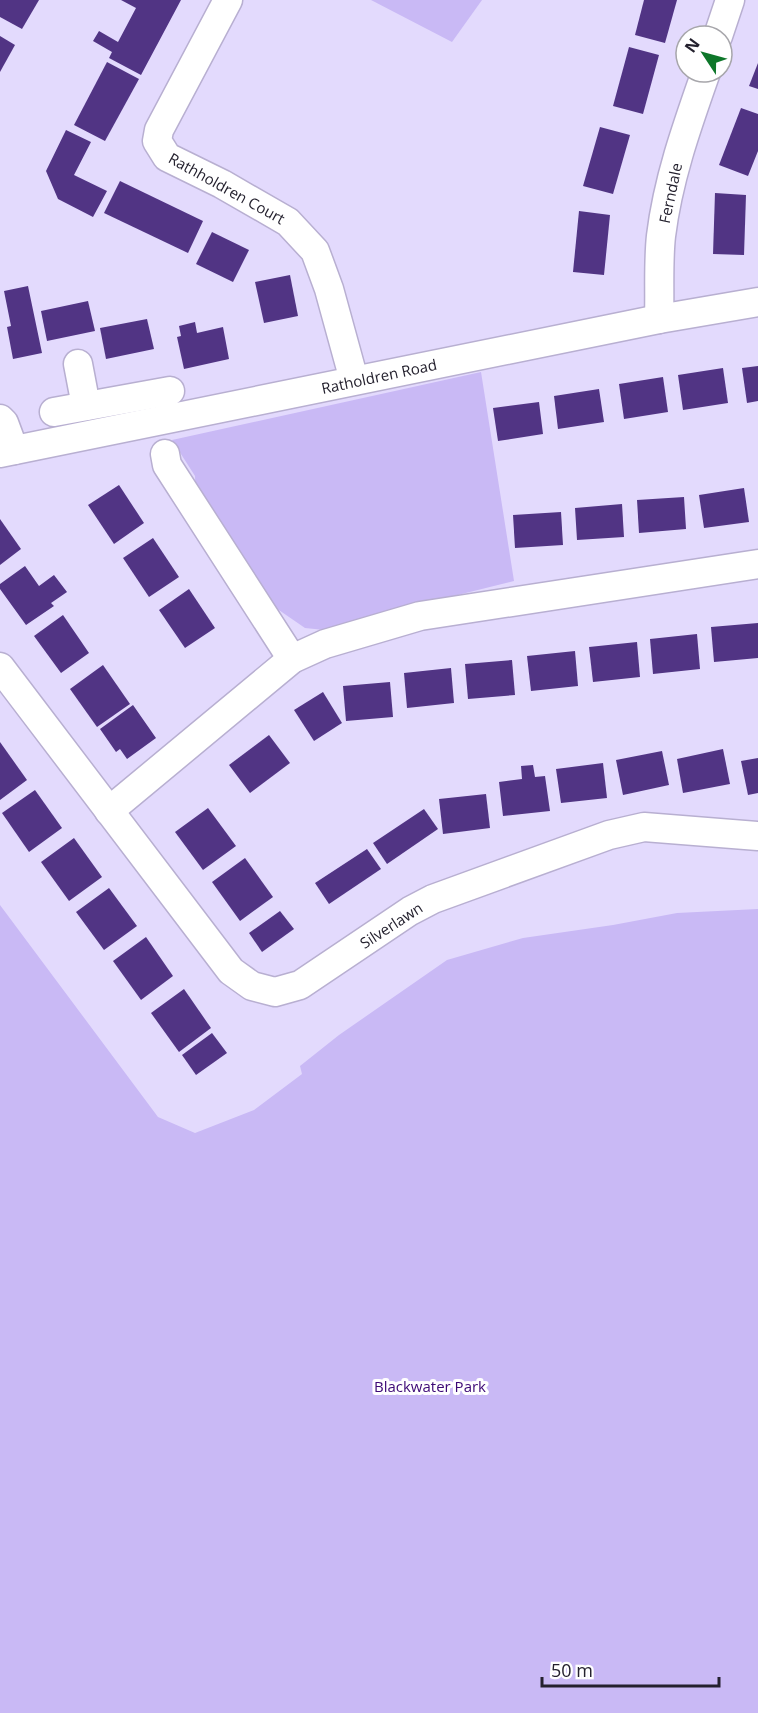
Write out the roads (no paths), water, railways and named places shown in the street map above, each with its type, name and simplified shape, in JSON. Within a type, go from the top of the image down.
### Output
[{"type":"street","name":"Rathholdren Court","points":[[228,0],[159,130],[157,141],[167,157],[222,184],[288,222],[315,251],[329,289],[354,380]]},
{"type":"street","points":[[722,24],[730,0]]},
{"type":"street","name":"Ferndale","points":[[659,319],[661,238],[670,180],[702,84]]},
{"type":"street","name":"Ratholdren Road","points":[[7,451],[659,319],[758,302]]},
{"type":"street","points":[[78,364],[86,406]]},
{"type":"street","points":[[54,412],[170,391]]},
{"type":"street","points":[[128,398],[134,426]]},
{"type":"street","points":[[0,418],[4,423],[7,451]]},
{"type":"street","points":[[165,454],[167,465],[292,659]]},
{"type":"street","points":[[109,811],[292,659],[325,644],[420,616],[758,564]]},
{"type":"street","name":"Silverlawn","points":[[0,667],[231,971],[252,986],[275,992],[300,985],[433,898],[609,835],[644,827],[758,836]]},
{"type":"park label","name":"Blackwater Park","points":[[430,1386]]}]
